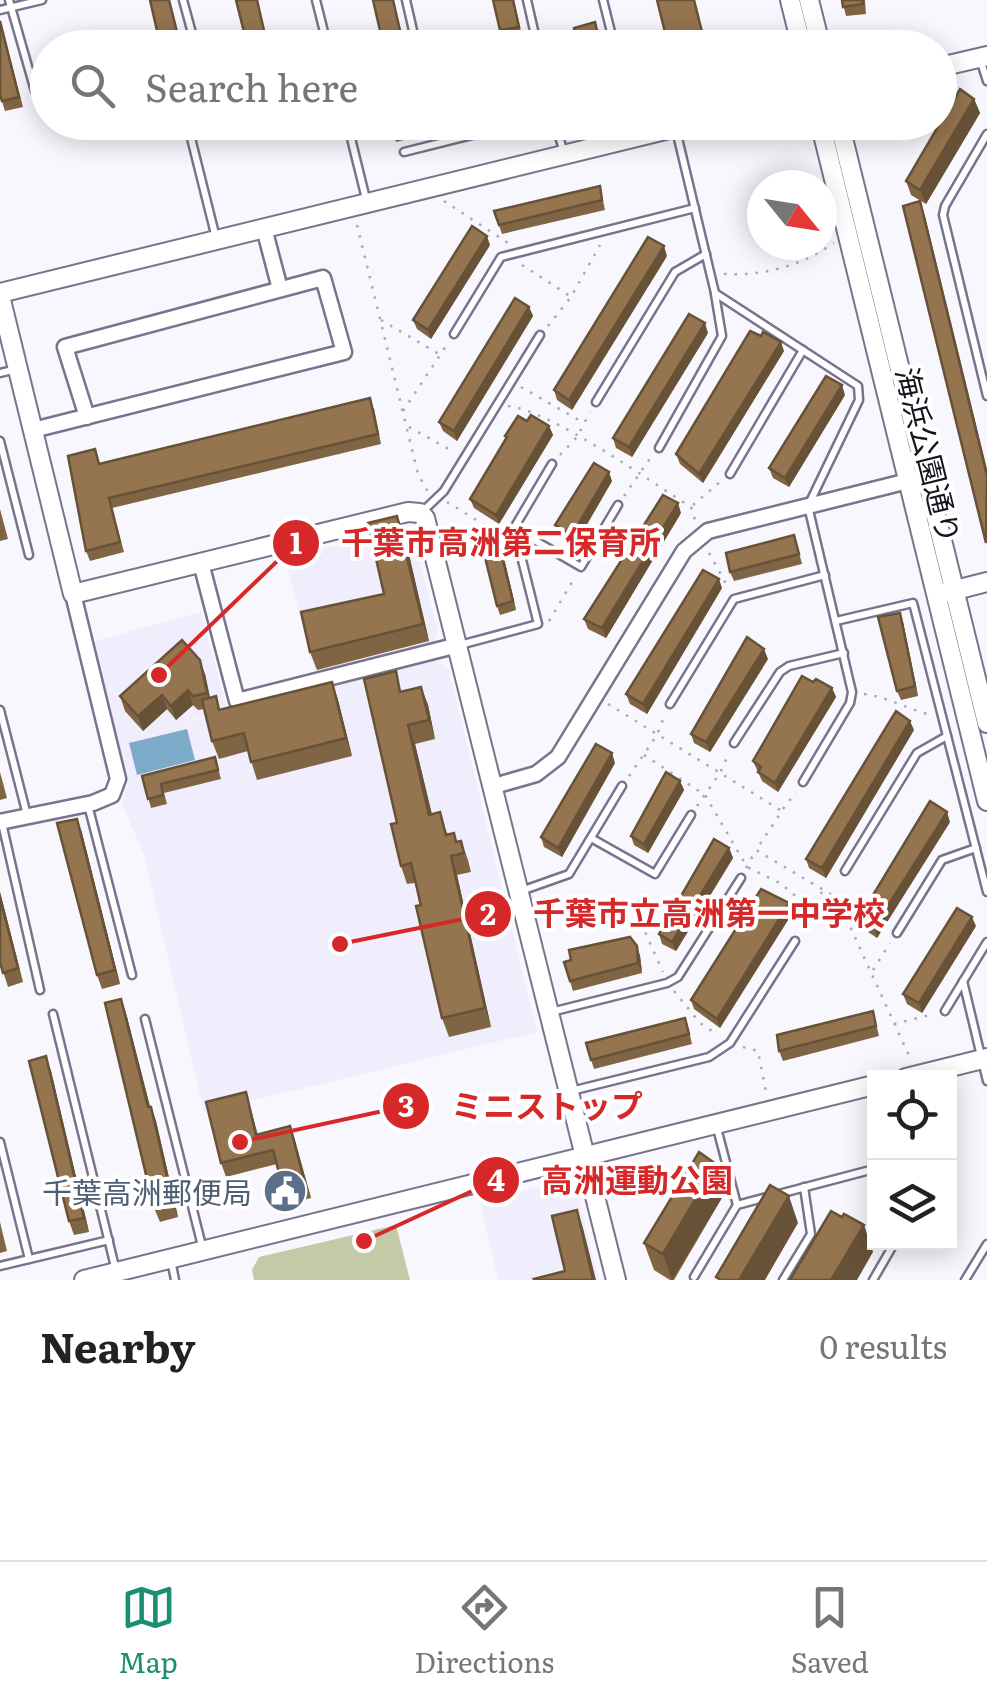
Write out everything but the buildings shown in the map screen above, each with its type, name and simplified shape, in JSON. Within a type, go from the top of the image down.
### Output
[{"type":"street","points":[[790,0],[798,30]]},
{"type":"street","points":[[809,0],[816,30]]},
{"type":"street","points":[[957,63],[984,57]]},
{"type":"street","points":[[1,822],[88,804],[112,794],[118,780],[33,430],[9,371],[0,294],[564,155],[607,140]]},
{"type":"street","name":"海浜公園通り","points":[[824,140],[916,479]]},
{"type":"street","name":"海浜公園通り","points":[[843,140],[987,801]]},
{"type":"street","points":[[264,228],[280,290]]},
{"type":"street","points":[[33,430],[86,417],[344,352],[323,278],[65,347],[86,417]]},
{"type":"street","points":[[494,786],[536,774],[558,757],[684,552],[708,530],[916,479]]},
{"type":"street","points":[[73,594],[431,504],[428,525],[616,1280]]},
{"type":"street","points":[[202,562],[237,701],[458,645]]},
{"type":"street","points":[[944,593],[987,582]]},
{"type":"street","name":"海浜公園通り","points":[[944,593],[987,724]]},
{"type":"street","points":[[936,1070],[985,1058]]},
{"type":"street","points":[[84,1280],[867,1087]]},
{"type":"lane","points":[[0,10],[10,4],[42,0]]},
{"type":"lane","points":[[184,0],[192,30]]},
{"type":"lane","points":[[316,0],[324,30]]},
{"type":"lane","points":[[406,0],[412,30]]},
{"type":"lane","points":[[527,0],[534,30]]},
{"type":"lane","points":[[603,0],[610,30]]},
{"type":"lane","points":[[10,4],[30,74]]},
{"type":"lane","points":[[984,57],[987,81]]},
{"type":"lane","points":[[987,134],[943,215],[987,396]]},
{"type":"lane","points":[[191,140],[216,240]]},
{"type":"lane","points":[[350,140],[360,204]]},
{"type":"lane","points":[[404,152],[452,140]]},
{"type":"lane","points":[[560,140],[564,155]]},
{"type":"lane","points":[[658,448],[722,336],[679,140]]},
{"type":"lane","points":[[454,334],[501,258],[695,208]]},
{"type":"lane","points":[[596,402],[675,272],[706,254]]},
{"type":"lane","points":[[715,293],[858,386],[859,400],[808,506],[852,692],[850,703],[803,782]]},
{"type":"lane","points":[[431,504],[540,336]]},
{"type":"lane","points":[[730,474],[803,350]]},
{"type":"lane","points":[[0,442],[29,555]]},
{"type":"lane","points":[[458,645],[538,624],[514,528],[552,464]]},
{"type":"lane","points":[[514,528],[581,567],[618,506]]},
{"type":"lane","points":[[670,704],[734,600],[825,576]]},
{"type":"lane","points":[[836,621],[913,603],[987,892]]},
{"type":"lane","points":[[734,743],[780,672],[789,666],[844,653]]},
{"type":"lane","points":[[0,710],[28,816]]},
{"type":"lane","points":[[845,872],[918,752],[947,736]]},
{"type":"lane","points":[[520,891],[569,874],[622,786]]},
{"type":"lane","points":[[88,804],[132,975]]},
{"type":"lane","points":[[591,838],[655,874],[691,814]]},
{"type":"lane","points":[[1,822],[40,990]]},
{"type":"lane","points":[[897,934],[942,860],[976,848]]},
{"type":"lane","points":[[550,1012],[668,983],[678,977],[740,878]]},
{"type":"lane","points":[[570,1092],[709,1058],[730,1043],[795,941]]},
{"type":"lane","points":[[945,1011],[987,942]]},
{"type":"lane","points":[[964,981],[985,1058],[987,1081]]},
{"type":"lane","points":[[53,1014],[116,1272]]},
{"type":"lane","points":[[145,1019],[204,1251]]},
{"type":"lane","points":[[694,1277],[737,1204],[716,1124]]},
{"type":"lane","points":[[0,1142],[29,1259]]},
{"type":"lane","points":[[737,1204],[867,1171]]},
{"type":"lane","points":[[783,1280],[810,1234],[804,1187]]},
{"type":"lane","points":[[0,1266],[109,1240]]},
{"type":"lane","points":[[965,1280],[987,1244]]},
{"type":"lane","points":[[873,1280],[890,1250]]},
{"type":"lane","points":[[171,1259],[175,1280]]},
{"type":"path","points":[[424,188],[522,252]]},
{"type":"path","points":[[360,204],[380,320],[418,474],[431,504],[487,526],[518,545]]},
{"type":"path","points":[[540,336],[571,297],[608,230]]},
{"type":"path","points":[[710,273],[754,275],[809,260],[847,233]]},
{"type":"path","points":[[508,256],[571,297]]},
{"type":"path","points":[[380,320],[440,354]]},
{"type":"path","points":[[402,411],[454,334]]},
{"type":"path","points":[[512,382],[584,423]]},
{"type":"path","points":[[552,464],[576,436],[596,402]]},
{"type":"path","points":[[498,404],[521,407],[576,436],[691,507],[700,536],[734,600]]},
{"type":"path","points":[[406,425],[464,458]]},
{"type":"path","points":[[618,506],[658,448]]},
{"type":"path","points":[[691,507],[730,474]]},
{"type":"path","points":[[433,544],[487,526]]},
{"type":"path","points":[[538,624],[550,621],[581,567]]},
{"type":"path","points":[[852,692],[881,696],[900,708],[942,718]]},
{"type":"path","points":[[595,696],[782,811]]},
{"type":"path","points":[[622,786],[657,735],[670,704]]},
{"type":"path","points":[[691,814],[720,773],[734,743]]},
{"type":"path","points":[[644,754],[705,795],[746,867],[780,883],[812,910]]},
{"type":"path","points":[[740,878],[803,782]]},
{"type":"path","points":[[756,850],[837,898],[894,1024],[910,1070]]},
{"type":"path","points":[[795,941],[824,890]]},
{"type":"path","points":[[871,972],[897,934]]},
{"type":"path","points":[[894,1024],[945,1011]]},
{"type":"path","points":[[730,1043],[758,1051],[770,1110]]},
{"type":"shaded area","points":[[401,528],[413,536],[438,631],[433,643],[316,675],[285,559]]},
{"type":"shaded area","points":[[201,612],[227,709],[176,725],[437,660],[449,670],[537,1032],[204,1112],[144,855],[122,804],[128,782],[92,642]]},
{"type":"shaded area","points":[[563,1181],[576,1188],[599,1280],[498,1280],[480,1202]]},
{"type":"green space","points":[[396,1225],[410,1280],[254,1280],[252,1270],[259,1257]]},
{"type":"water","points":[[187,729],[195,760],[137,775],[129,743]]},
{"type":"place","name":"千葉市高洲第二保育所","points":[[159,675]]},
{"type":"place","name":"千葉市立高洲第一中学校","points":[[340,944]]},
{"type":"place","name":"ミニストップ","points":[[240,1142]]},
{"type":"place","name":"千葉高洲郵便局","points":[[285,1191]]},
{"type":"place","name":"高洲運動公園","points":[[364,1241]]}]
